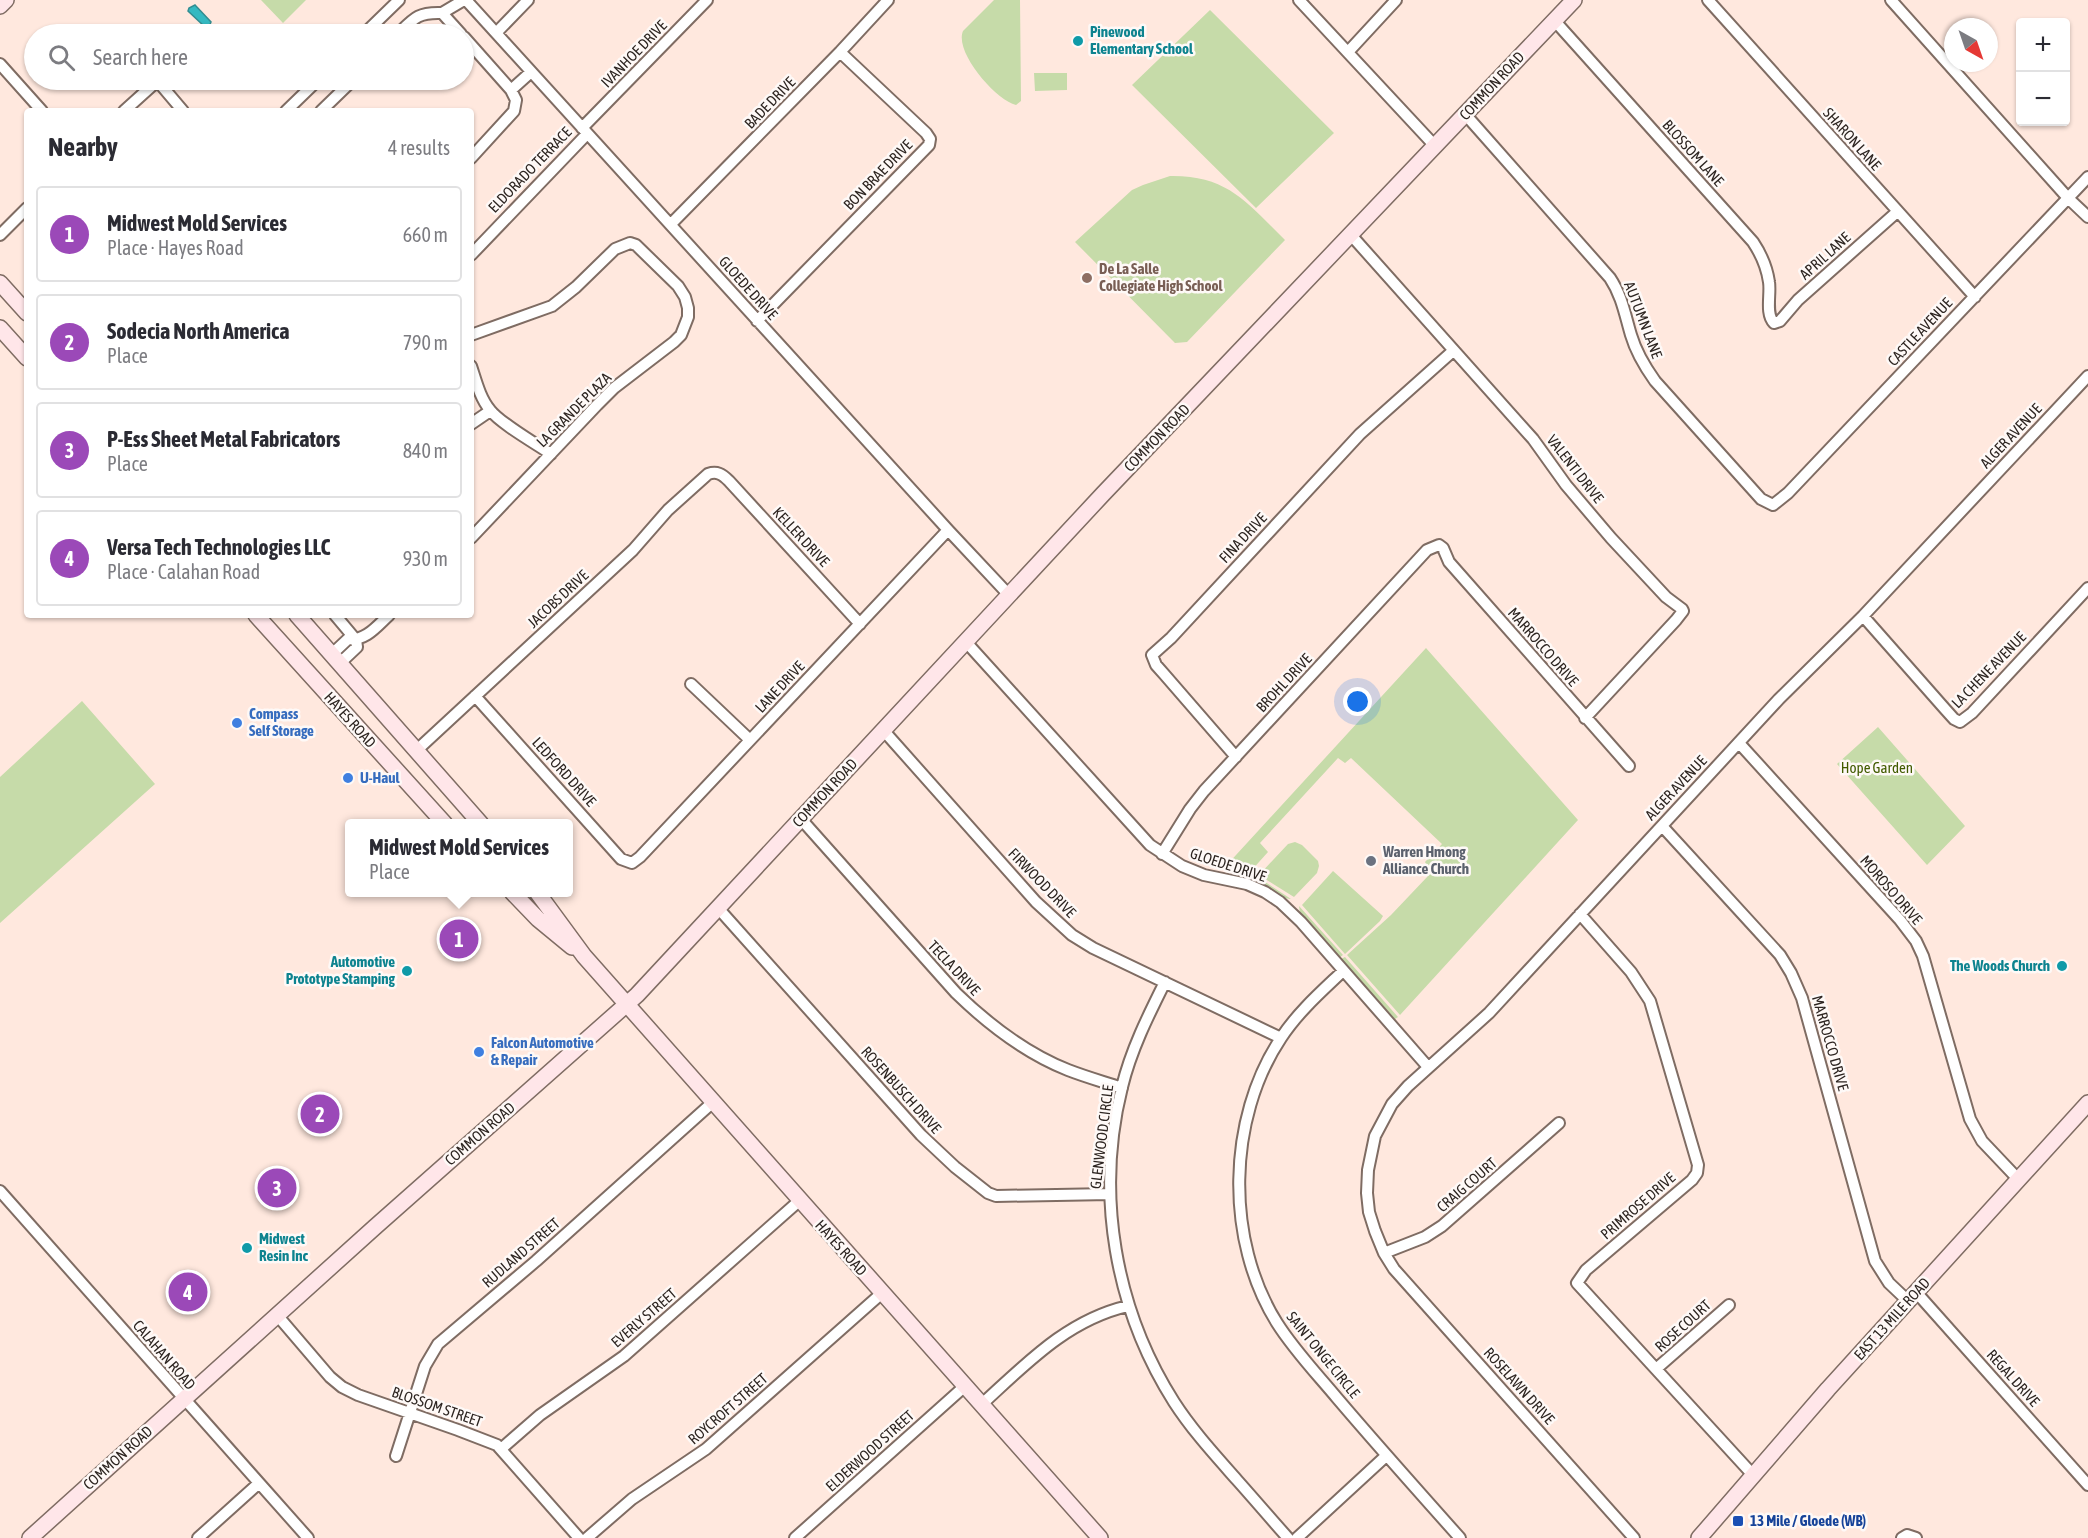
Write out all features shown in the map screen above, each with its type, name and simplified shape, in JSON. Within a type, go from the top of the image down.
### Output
[{"type":"street","points":[[0,6],[6,0]]},
{"type":"street","points":[[374,24],[399,0]]},
{"type":"street","points":[[409,24],[418,15],[428,12],[442,13],[465,0]]},
{"type":"street","name":"GLOEDE DRIVE","points":[[465,0],[1009,595]]},
{"type":"street","points":[[496,33],[528,0]]},
{"type":"street","name":"IVANHOE DRIVE","points":[[584,131],[707,0]]},
{"type":"street","name":"BADE DRIVE","points":[[671,224],[888,0]]},
{"type":"street","points":[[1299,0],[1435,146]]},
{"type":"street","points":[[1348,52],[1396,0]]},
{"type":"street","name":"COMMON ROAD","points":[[30,1538],[375,1227],[627,1005],[1103,494],[1574,0]]},
{"type":"street","name":"SHARON LANE","points":[[1708,0],[1974,297]]},
{"type":"street","points":[[1891,0],[2068,198],[2088,217]]},
{"type":"street","points":[[442,13],[452,24]]},
{"type":"street","name":"BLOSSOM LANE","points":[[1554,20],[1753,242],[1767,273],[1770,315],[1774,323]]},
{"type":"street","points":[[474,49],[511,90],[516,100],[514,111],[474,155]]},
{"type":"street","name":"BON BRAE DRIVE","points":[[757,321],[929,145],[930,139],[926,133],[840,52]]},
{"type":"street","points":[[0,64],[39,108]]},
{"type":"street","points":[[511,90],[531,72]]},
{"type":"street","points":[[127,108],[146,90]]},
{"type":"street","points":[[165,90],[180,108]]},
{"type":"street","points":[[289,108],[308,90]]},
{"type":"street","points":[[324,108],[343,90]]},
{"type":"street","name":"AUTUMN LANE","points":[[1465,114],[1610,278],[1620,295],[1638,352],[1648,372],[1761,499],[1773,505]]},
{"type":"street","name":"ELDORADO TERRACE","points":[[474,252],[584,131]]},
{"type":"street","name":"CASTLE AVENUE","points":[[1773,505],[1782,500],[2088,177]]},
{"type":"street","points":[[0,235],[24,211]]},
{"type":"street","name":"APRIL LANE","points":[[1774,323],[1780,321],[1798,300],[1897,212]]},
{"type":"street","name":"VALENTI DRIVE","points":[[1351,235],[1533,439],[1566,485],[1611,538],[1666,597],[1683,611],[1586,718]]},
{"type":"street","name":"LA GRANDE PLAZA","points":[[474,334],[552,306],[576,287],[615,249],[630,243],[636,245],[666,274],[685,297],[688,308],[688,317],[681,335],[614,388],[474,535]]},
{"type":"street","points":[[0,283],[24,310]]},
{"type":"street","points":[[0,328],[24,355]]},
{"type":"street","name":"FINA DRIVE","points":[[1236,757],[1164,675],[1152,655],[1171,638],[1360,434],[1453,351]]},
{"type":"street","points":[[474,375],[482,398],[490,411],[551,454]]},
{"type":"street","name":"ALGER AVENUE","points":[[1384,1253],[1369,1212],[1367,1193],[1371,1151],[1392,1104],[1428,1067],[1489,1013],[1779,699],[1863,616],[2088,376]]},
{"type":"street","points":[[474,422],[490,411]]},
{"type":"street","name":"KELLER DRIVE","points":[[719,472],[860,624]]},
{"type":"street","name":"JACOBS DRIVE","points":[[417,750],[633,550],[683,496],[708,474],[719,472]]},
{"type":"street","name":"LANE DRIVE","points":[[632,863],[640,858],[948,530]]},
{"type":"street","name":"MARROCCO DRIVE","points":[[1440,545],[1449,562],[1629,766]]},
{"type":"street","name":"BROHL DRIVE","points":[[1162,854],[1190,809],[1236,757],[1427,550],[1440,545]]},
{"type":"street","name":"LA CHENE AVENUE","points":[[1863,616],[1954,720],[1960,722],[1972,713],[2088,588]]},
{"type":"street","name":"HAYES ROAD","points":[[259,618],[440,819]]},
{"type":"street","name":"HAYES ROAD","points":[[300,618],[477,819]]},
{"type":"street","points":[[335,659],[357,647],[356,640],[338,618]]},
{"type":"street","points":[[356,640],[364,638],[386,618]]},
{"type":"street","name":"GLOEDE DRIVE","points":[[966,642],[1140,836],[1162,854],[1182,866],[1204,875],[1247,884],[1280,902],[1302,922],[1428,1067]]},
{"type":"street","points":[[691,684],[750,740]]},
{"type":"street","name":"LEDFORD DRIVE","points":[[476,696],[615,853],[626,862],[632,863]]},
{"type":"street","name":"FIRWOOD DRIVE","points":[[884,731],[1057,922],[1072,935],[1094,948],[1281,1038]]},
{"type":"street","name":"MOROSO DRIVE","points":[[1739,743],[1900,920],[1916,941],[1923,956],[1970,1119],[1982,1141],[2018,1179]]},
{"type":"street","name":"TECLA DRIVE","points":[[801,819],[956,993],[979,1015],[1011,1040],[1038,1056],[1068,1070],[1122,1088]]},
{"type":"street","name":"MARROCCO DRIVE","points":[[1662,826],[1780,956],[1791,973],[1802,998],[1875,1261],[1889,1282],[1912,1296]]},
{"type":"street","name":"HAYES ROAD","points":[[517,897],[538,919],[584,956]]},
{"type":"street","name":"HAYES ROAD","points":[[541,897],[584,956],[712,1103],[1100,1538]]},
{"type":"street","name":"ROSENBUSCH DRIVE","points":[[718,908],[921,1135],[955,1167],[988,1192],[1006,1197],[1021,1194],[1110,1194]]},
{"type":"street","name":"PRIMROSE DRIVE","points":[[1580,914],[1631,972],[1650,1001],[1698,1165],[1697,1173],[1692,1180],[1682,1186],[1586,1270],[1577,1283],[1753,1475]]},
{"type":"street","name":"SAINT ONGE CIRCLE","points":[[1343,971],[1306,1008],[1281,1038],[1255,1094],[1243,1137],[1240,1170],[1241,1215],[1248,1255],[1263,1297],[1295,1348],[1386,1456],[1460,1538]]},
{"type":"street","name":"GLENWOOD CIRCLE","points":[[1165,982],[1137,1041],[1122,1088],[1114,1137],[1110,1194],[1115,1244],[1128,1306],[1154,1368],[1174,1402],[1207,1446],[1288,1538]]},
{"type":"street","name":"RUDLAND STREET","points":[[396,1456],[425,1366],[438,1344],[528,1268],[712,1103]]},
{"type":"street","name":"EAST 13 MILE ROAD","points":[[1703,1537],[1753,1475],[2088,1103]]},
{"type":"street","name":"CRAIG COURT","points":[[1384,1253],[1425,1237],[1442,1226],[1559,1123]]},
{"type":"street","name":"CALAHAN ROAD","points":[[0,1191],[308,1538]]},
{"type":"street","name":"EVERLY STREET","points":[[501,1449],[540,1415],[624,1356],[799,1201]]},
{"type":"street","name":"ROSELAWN DRIVE","points":[[1384,1253],[1394,1269],[1634,1538]]},
{"type":"street","name":"ROYCROFT STREET","points":[[587,1538],[632,1499],[706,1449],[882,1293]]},
{"type":"street","name":"REGAL DRIVE","points":[[1912,1296],[2088,1485]]},
{"type":"street","name":"ROSE COURT","points":[[1656,1369],[1729,1305]]},
{"type":"street","points":[[981,1405],[1065,1331],[1108,1311],[1128,1306]]},
{"type":"street","name":"BLOSSOM STREET","points":[[277,1316],[342,1387],[358,1395],[492,1442],[501,1449],[579,1538]]},
{"type":"street","name":"ELDERWOOD STREET","points":[[795,1538],[965,1386]]},
{"type":"street","points":[[1297,1538],[1386,1456]]},
{"type":"street","points":[[198,1538],[258,1484]]},
{"type":"green space","points":[[261,0],[306,0],[283,23]]},
{"type":"green space","points":[[994,0],[1020,0],[1021,101],[1016,105],[988,85],[971,62],[962,40],[963,31]]},
{"type":"green space","points":[[1210,10],[1334,133],[1256,208],[1132,85]]},
{"type":"green space","points":[[1034,73],[1067,73],[1067,90],[1035,91]]},
{"type":"green space","points":[[1170,176],[1207,180],[1222,186],[1247,203],[1285,240],[1187,342],[1175,343],[1075,242],[1132,190]]},
{"type":"green space","points":[[1426,648],[1578,820],[1400,1015],[1347,955],[1391,915],[1428,876],[1429,870],[1425,862],[1442,844],[1351,758],[1345,763],[1338,758],[1260,843],[1268,852],[1250,872],[1225,867]]},
{"type":"green space","points":[[82,701],[155,784],[0,923],[0,777]]},
{"type":"green space","name":"Hope Garden","points":[[1878,727],[1965,826],[1927,865],[1837,764]]},
{"type":"green space","points":[[1295,842],[1302,845],[1318,861],[1319,866],[1317,873],[1294,897],[1259,875],[1288,844]]},
{"type":"green space","points":[[1333,871],[1383,916],[1345,954],[1302,905]]},
{"type":"green space","points":[[1259,878],[1291,899],[1272,892]]},
{"type":"green space","points":[[1299,906],[1343,955],[1340,957],[1300,913]]},
{"type":"green space","points":[[1345,957],[1398,1017],[1395,1019],[1341,959]]},
{"type":"water","points":[[195,5],[211,22],[210,24],[202,24],[188,11]]},
{"type":"place","name":"Pinewood Elementary School","points":[[1078,41]]},
{"type":"place","name":"De La Salle Collegiate High School","points":[[1087,278]]},
{"type":"place","name":"Compass Self Storage","points":[[237,723]]},
{"type":"place","name":"U-Haul","points":[[348,778]]},
{"type":"place","name":"Warren Hmong Alliance Church","points":[[1371,861]]},
{"type":"place","name":"Midwest Mold Services","points":[[459,939]]},
{"type":"place","name":"The Woods Church","points":[[2062,966]]},
{"type":"place","name":"Automotive Prototype Stamping","points":[[407,971]]},
{"type":"place","name":"Falcon Automotive & Repair","points":[[479,1052]]},
{"type":"place","name":"Sodecia North America","points":[[320,1114]]},
{"type":"place","name":"P-Ess Sheet Metal Fabricators","points":[[277,1188]]},
{"type":"place","name":"Midwest Resin Inc","points":[[247,1248]]},
{"type":"place","name":"Versa Tech Technologies LLC","points":[[188,1292]]},
{"type":"place","name":"13 Mile / Gloede (WB)","points":[[1738,1521]]}]
